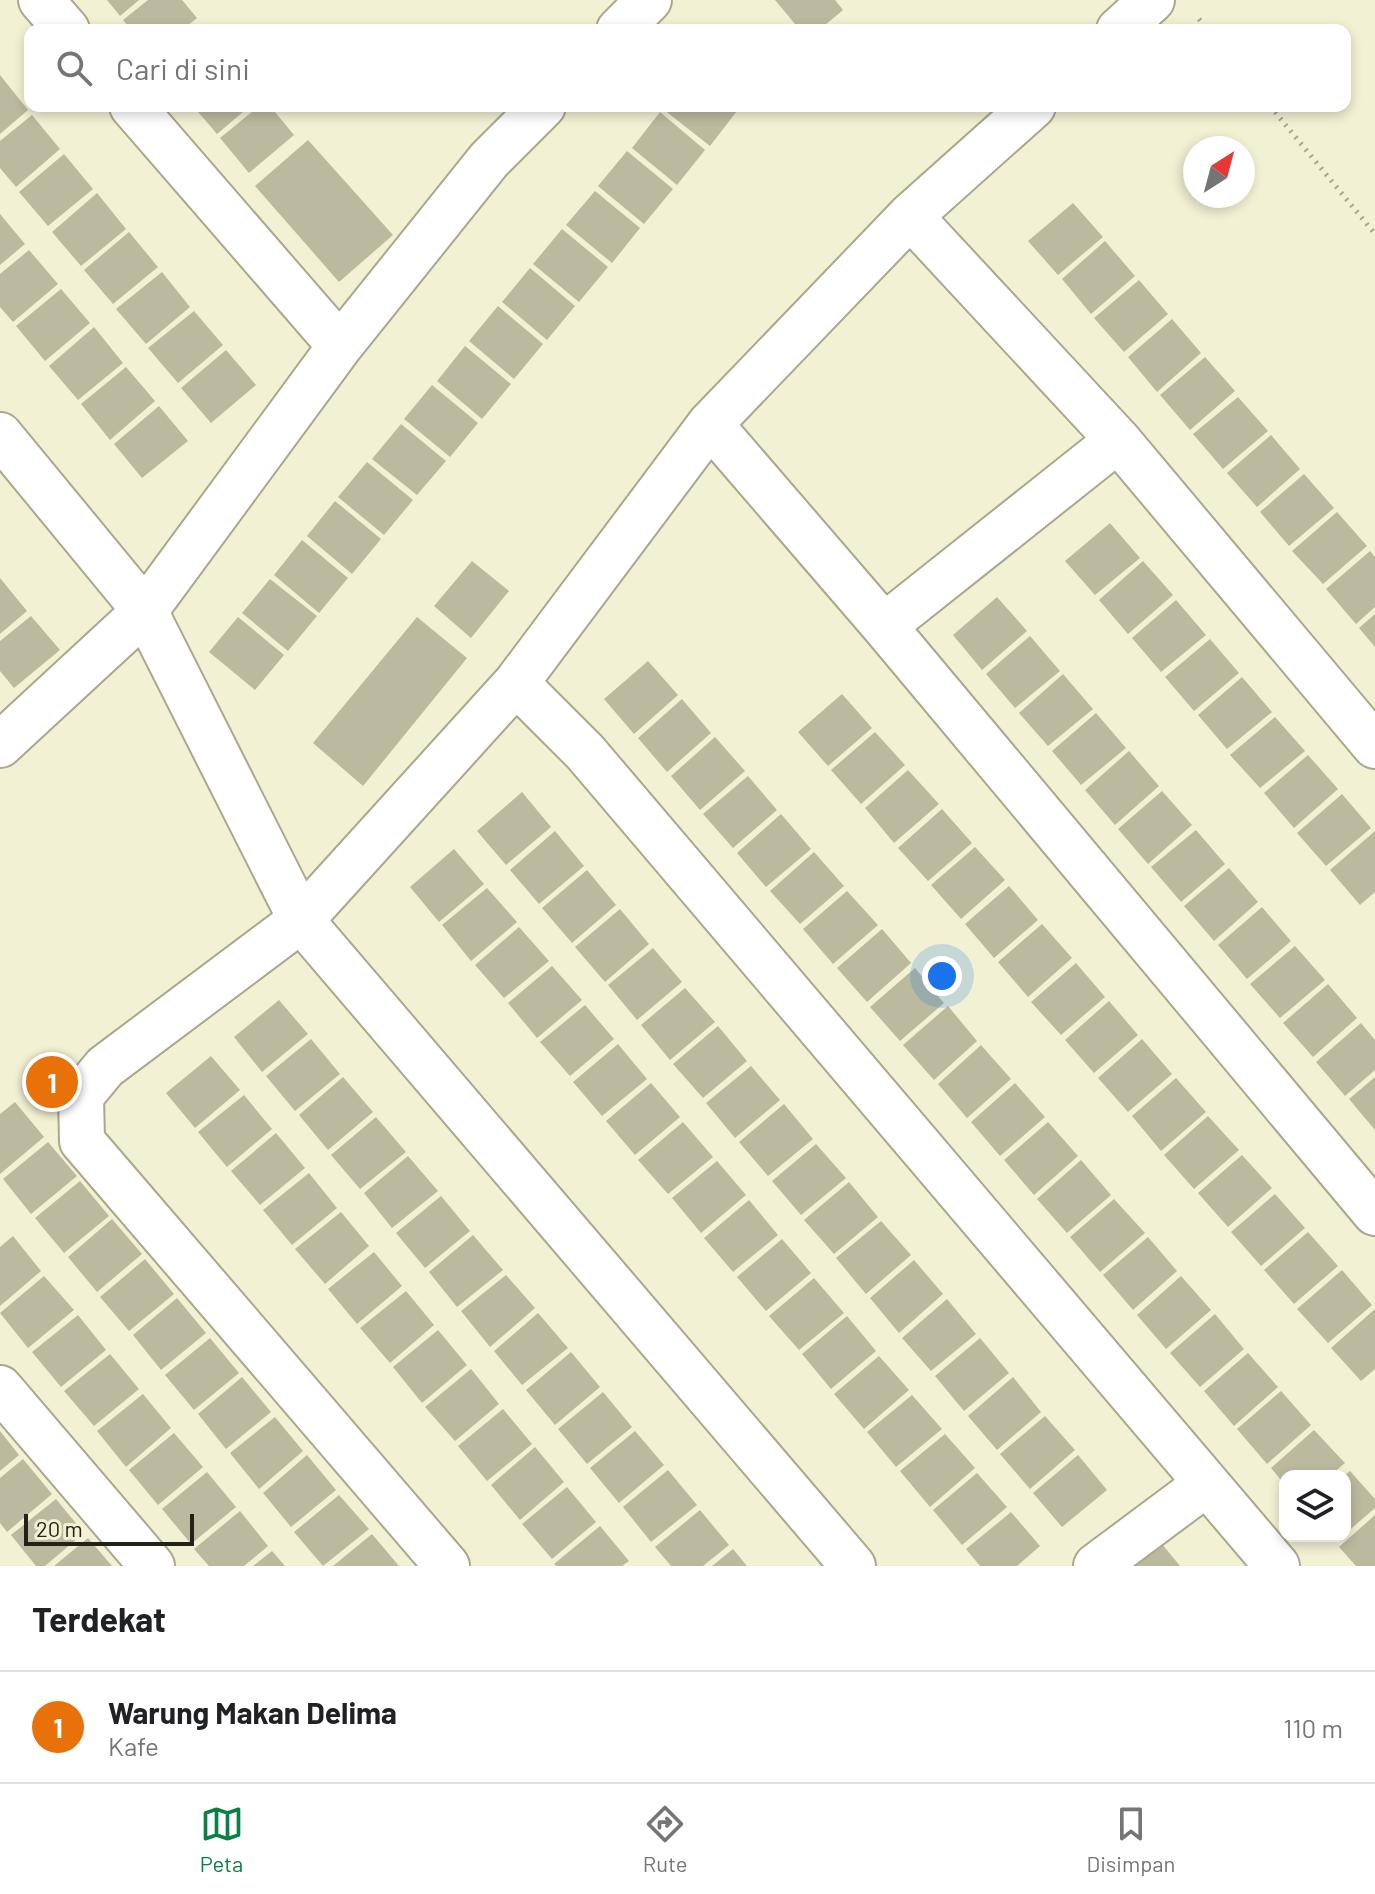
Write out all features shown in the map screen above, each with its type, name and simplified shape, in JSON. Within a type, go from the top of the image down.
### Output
[{"type":"street","points":[[41,0],[62,24]]},
{"type":"street","points":[[625,24],[649,0]]},
{"type":"street","points":[[1126,24],[1152,0]]},
{"type":"street","points":[[137,112],[340,346]]},
{"type":"street","points":[[0,745],[145,611],[340,346],[489,160],[537,112]]},
{"type":"street","points":[[447,1566],[82,1141],[81,1096],[105,1067],[301,920],[516,683],[710,424],[910,216],[1026,112]]},
{"type":"street","points":[[910,216],[1118,440],[1375,746]]},
{"type":"street","points":[[710,424],[884,626],[1375,1213]]},
{"type":"street","points":[[0,435],[145,611],[301,920],[853,1566]]},
{"type":"street","points":[[884,626],[1118,440]]},
{"type":"street","points":[[516,683],[585,752],[1277,1566]]},
{"type":"street","points":[[0,1388],[152,1566]]},
{"type":"street","points":[[1096,1566],[1206,1484]]},
{"type":"path","points":[[1275,112],[1375,234]]},
{"type":"building","points":[[107,0],[139,0],[120,16]]},
{"type":"building","points":[[148,0],[182,0],[197,18],[190,24],[126,24],[123,20]]},
{"type":"building","points":[[775,0],[835,0],[843,10],[826,24],[795,24]]},
{"type":"building","points":[[0,75],[24,105],[26,112],[0,134]]},
{"type":"building","points":[[198,112],[243,112],[217,134]]},
{"type":"building","points":[[252,112],[275,112],[294,135],[249,173],[220,138]]},
{"type":"building","points":[[660,112],[705,150],[677,185],[632,148]]},
{"type":"building","points":[[667,112],[736,112],[710,146]]},
{"type":"building","points":[[32,115],[60,149],[16,187],[0,168],[0,141]]},
{"type":"building","points":[[308,140],[393,235],[339,282],[255,186]]},
{"type":"building","points":[[627,151],[673,189],[644,224],[598,186]]},
{"type":"building","points":[[64,154],[93,189],[48,226],[19,192]]},
{"type":"building","points":[[595,191],[640,228],[612,263],[566,225]]},
{"type":"building","points":[[97,193],[126,229],[81,266],[52,232]]},
{"type":"building","points":[[1073,203],[1103,237],[1058,275],[1028,241]]},
{"type":"building","points":[[0,214],[25,244],[0,265]]},
{"type":"building","points":[[562,229],[608,267],[579,302],[533,264]]},
{"type":"building","points":[[129,232],[158,267],[113,304],[84,270]]},
{"type":"building","points":[[1105,241],[1135,276],[1091,314],[1062,279]]},
{"type":"building","points":[[29,250],[58,284],[13,322],[0,307],[0,274]]},
{"type":"building","points":[[530,268],[575,306],[547,340],[502,302]]},
{"type":"building","points":[[162,272],[190,307],[146,344],[116,309]]},
{"type":"building","points":[[1139,280],[1168,314],[1124,352],[1094,318]]},
{"type":"building","points":[[61,289],[90,323],[45,361],[16,326]]},
{"type":"building","points":[[498,306],[543,344],[514,379],[469,341]]},
{"type":"building","points":[[194,311],[223,345],[178,383],[148,348]]},
{"type":"building","points":[[1172,319],[1201,353],[1157,392],[1128,357]]},
{"type":"building","points":[[94,327],[123,363],[78,400],[49,366]]},
{"type":"building","points":[[465,346],[511,384],[482,419],[437,381]]},
{"type":"building","points":[[226,350],[256,385],[211,423],[181,388]]},
{"type":"building","points":[[1205,357],[1235,391],[1190,430],[1160,395]]},
{"type":"building","points":[[126,367],[155,401],[110,440],[81,404]]},
{"type":"building","points":[[432,385],[478,423],[450,457],[404,419]]},
{"type":"building","points":[[1238,397],[1268,431],[1223,469],[1193,434]]},
{"type":"building","points":[[159,406],[188,441],[142,478],[114,444]]},
{"type":"building","points":[[401,424],[446,461],[417,495],[372,459]]},
{"type":"building","points":[[1271,435],[1300,469],[1257,507],[1227,473]]},
{"type":"building","points":[[367,462],[413,500],[384,535],[338,497]]},
{"type":"building","points":[[1304,474],[1334,508],[1289,546],[1260,512]]},
{"type":"building","points":[[335,501],[381,539],[352,574],[307,536]]},
{"type":"building","points":[[1337,512],[1367,546],[1323,584],[1292,551]]},
{"type":"building","points":[[1110,523],[1140,558],[1095,595],[1065,561]]},
{"type":"building","points":[[302,540],[348,578],[319,613],[274,575]]},
{"type":"building","points":[[1370,551],[1375,557],[1375,607],[1356,624],[1326,589]]},
{"type":"building","points":[[472,561],[509,591],[471,638],[434,606]]},
{"type":"building","points":[[1143,561],[1173,595],[1128,634],[1099,600]]},
{"type":"building","points":[[0,578],[27,611],[0,634]]},
{"type":"building","points":[[270,579],[317,616],[288,651],[242,613]]},
{"type":"building","points":[[997,597],[1027,631],[982,670],[953,635]]},
{"type":"building","points":[[1176,600],[1206,635],[1161,672],[1132,638]]},
{"type":"building","points":[[1375,614],[1375,647],[1359,628]]},
{"type":"building","points":[[31,616],[60,650],[14,688],[0,671],[0,641]]},
{"type":"building","points":[[238,617],[284,655],[255,690],[209,652]]},
{"type":"building","points":[[417,617],[467,658],[363,786],[313,743]]},
{"type":"building","points":[[1030,636],[1060,671],[1015,708],[986,674]]},
{"type":"building","points":[[1210,639],[1239,673],[1194,711],[1165,677]]},
{"type":"building","points":[[648,661],[678,695],[634,734],[604,699]]},
{"type":"building","points":[[1063,674],[1093,709],[1048,746],[1019,713]]},
{"type":"building","points":[[1242,677],[1272,712],[1227,749],[1198,715]]},
{"type":"building","points":[[842,694],[872,728],[828,766],[798,732]]},
{"type":"building","points":[[682,699],[711,733],[667,772],[638,738]]},
{"type":"building","points":[[1096,713],[1126,748],[1081,785],[1052,751]]},
{"type":"building","points":[[1275,717],[1305,751],[1260,788],[1230,755]]},
{"type":"building","points":[[875,732],[905,765],[861,804],[831,770]]},
{"type":"building","points":[[715,737],[745,771],[700,810],[671,776]]},
{"type":"building","points":[[1129,751],[1159,786],[1115,825],[1085,790]]},
{"type":"building","points":[[1308,755],[1338,789],[1294,828],[1264,793]]},
{"type":"building","points":[[908,770],[939,804],[894,843],[865,808]]},
{"type":"building","points":[[748,776],[777,810],[733,848],[703,814]]},
{"type":"building","points":[[1162,791],[1192,825],[1148,864],[1118,829]]},
{"type":"building","points":[[522,792],[551,827],[506,865],[477,831]]},
{"type":"building","points":[[1342,794],[1371,828],[1326,866],[1297,833]]},
{"type":"building","points":[[942,809],[972,843],[928,881],[898,848]]},
{"type":"building","points":[[781,814],[811,849],[766,887],[737,853]]},
{"type":"building","points":[[1196,830],[1225,864],[1181,902],[1151,867]]},
{"type":"building","points":[[555,831],[584,866],[539,904],[510,870]]},
{"type":"building","points":[[1375,831],[1375,892],[1360,905],[1330,870]]},
{"type":"building","points":[[975,847],[1005,880],[961,919],[931,885]]},
{"type":"building","points":[[454,849],[484,884],[439,922],[410,887]]},
{"type":"building","points":[[814,852],[844,886],[800,924],[770,891]]},
{"type":"building","points":[[1229,868],[1258,902],[1214,941],[1184,906]]},
{"type":"building","points":[[587,870],[616,905],[572,943],[542,908]]},
{"type":"building","points":[[1009,886],[1038,920],[994,958],[965,924]]},
{"type":"building","points":[[487,888],[517,922],[471,961],[442,925]]},
{"type":"building","points":[[847,891],[878,925],[833,964],[803,929]]},
{"type":"building","points":[[1262,907],[1291,941],[1247,979],[1218,945]]},
{"type":"building","points":[[620,909],[649,944],[605,982],[575,947]]},
{"type":"building","points":[[1042,924],[1072,958],[1028,997],[998,962]]},
{"type":"building","points":[[519,927],[549,961],[504,998],[475,965]]},
{"type":"building","points":[[882,929],[911,963],[867,1002],[837,968]]},
{"type":"building","points":[[1295,946],[1325,980],[1280,1018],[1250,984]]},
{"type":"building","points":[[653,948],[682,982],[637,1020],[608,985]]},
{"type":"building","points":[[1076,963],[1105,997],[1061,1035],[1031,1002]]},
{"type":"building","points":[[552,966],[582,1000],[537,1038],[508,1003]]},
{"type":"building","points":[[915,968],[944,1003],[900,1041],[870,1007]]},
{"type":"building","points":[[1328,984],[1357,1018],[1313,1057],[1283,1023]]},
{"type":"building","points":[[685,988],[715,1022],[670,1060],[641,1025]]},
{"type":"building","points":[[279,1000],[308,1034],[262,1072],[234,1037]]},
{"type":"building","points":[[1109,1001],[1138,1035],[1094,1073],[1065,1040]]},
{"type":"building","points":[[585,1005],[614,1039],[570,1076],[540,1042]]},
{"type":"building","points":[[948,1006],[977,1041],[934,1080],[903,1045]]},
{"type":"building","points":[[1361,1023],[1375,1040],[1375,1070],[1345,1096],[1316,1062]]},
{"type":"building","points":[[718,1026],[747,1061],[703,1098],[673,1064]]},
{"type":"building","points":[[311,1039],[340,1074],[295,1111],[266,1076]]},
{"type":"building","points":[[1142,1039],[1172,1074],[1128,1112],[1098,1078]]},
{"type":"building","points":[[618,1044],[647,1079],[602,1116],[573,1082]]},
{"type":"building","points":[[981,1045],[1011,1079],[967,1118],[938,1084]]},
{"type":"building","points":[[211,1056],[240,1090],[195,1128],[166,1093]]},
{"type":"building","points":[[751,1066],[780,1100],[735,1138],[706,1103]]},
{"type":"building","points":[[343,1077],[373,1112],[328,1150],[299,1115]]},
{"type":"building","points":[[1375,1077],[1375,1130],[1349,1099]]},
{"type":"building","points":[[1176,1078],[1206,1112],[1161,1151],[1132,1116]]},
{"type":"building","points":[[651,1083],[680,1117],[635,1155],[606,1121]]},
{"type":"building","points":[[1015,1083],[1045,1117],[1000,1156],[971,1122]]},
{"type":"building","points":[[244,1095],[272,1129],[227,1167],[198,1132]]},
{"type":"building","points":[[15,1102],[44,1137],[0,1174],[0,1114]]},
{"type":"building","points":[[784,1104],[813,1139],[768,1176],[739,1142]]},
{"type":"building","points":[[1208,1116],[1239,1150],[1194,1189],[1164,1155]]},
{"type":"building","points":[[376,1117],[406,1152],[360,1189],[331,1155]]},
{"type":"building","points":[[683,1122],[713,1157],[668,1194],[638,1160]]},
{"type":"building","points":[[1048,1122],[1078,1156],[1034,1195],[1004,1160]]},
{"type":"building","points":[[276,1133],[305,1168],[260,1205],[231,1171]]},
{"type":"building","points":[[48,1142],[77,1176],[31,1214],[3,1179]]},
{"type":"building","points":[[816,1144],[846,1178],[801,1215],[772,1181]]},
{"type":"building","points":[[1242,1155],[1272,1188],[1228,1227],[1198,1193]]},
{"type":"building","points":[[408,1156],[438,1191],[392,1228],[364,1193]]},
{"type":"building","points":[[1081,1160],[1111,1195],[1067,1233],[1037,1199]]},
{"type":"building","points":[[717,1161],[746,1195],[701,1233],[672,1198]]},
{"type":"building","points":[[309,1173],[337,1208],[292,1245],[263,1210]]},
{"type":"building","points":[[80,1181],[109,1216],[64,1253],[35,1218]]},
{"type":"building","points":[[849,1182],[878,1217],[834,1254],[804,1220]]},
{"type":"building","points":[[1275,1194],[1305,1228],[1261,1266],[1231,1232]]},
{"type":"building","points":[[441,1196],[470,1231],[425,1268],[396,1233]]},
{"type":"building","points":[[1114,1199],[1145,1233],[1100,1272],[1070,1237]]},
{"type":"building","points":[[749,1200],[778,1235],[733,1272],[704,1238]]},
{"type":"building","points":[[341,1212],[369,1246],[325,1284],[295,1249]]},
{"type":"building","points":[[112,1219],[142,1254],[97,1292],[68,1257]]},
{"type":"building","points":[[881,1221],[911,1255],[866,1294],[836,1258]]},
{"type":"building","points":[[1308,1232],[1338,1266],[1294,1304],[1264,1270]]},
{"type":"building","points":[[473,1235],[503,1270],[457,1307],[429,1272]]},
{"type":"building","points":[[13,1236],[41,1271],[0,1306],[0,1247]]},
{"type":"building","points":[[1148,1237],[1177,1271],[1133,1310],[1103,1275]]},
{"type":"building","points":[[782,1239],[811,1273],[766,1311],[737,1277]]},
{"type":"building","points":[[374,1252],[402,1286],[357,1324],[328,1289]]},
{"type":"building","points":[[145,1259],[174,1294],[129,1331],[100,1297]]},
{"type":"building","points":[[914,1260],[943,1294],[899,1333],[870,1298]]},
{"type":"building","points":[[1342,1270],[1372,1305],[1328,1343],[1297,1309]]},
{"type":"building","points":[[506,1275],[535,1308],[490,1347],[461,1311]]},
{"type":"building","points":[[44,1276],[74,1310],[28,1348],[0,1313]]},
{"type":"building","points":[[1181,1276],[1211,1310],[1166,1349],[1137,1315]]},
{"type":"building","points":[[814,1278],[844,1313],[799,1350],[769,1316]]},
{"type":"building","points":[[406,1291],[434,1325],[390,1363],[360,1328]]},
{"type":"building","points":[[177,1298],[206,1333],[161,1370],[133,1335]]},
{"type":"building","points":[[947,1299],[976,1334],[931,1371],[902,1338]]},
{"type":"building","points":[[1375,1309],[1375,1369],[1361,1381],[1331,1348]]},
{"type":"building","points":[[538,1313],[568,1348],[522,1385],[494,1351]]},
{"type":"building","points":[[1215,1314],[1244,1349],[1200,1387],[1170,1353]]},
{"type":"building","points":[[78,1315],[106,1350],[61,1387],[32,1352]]},
{"type":"building","points":[[847,1316],[876,1351],[831,1389],[802,1354]]},
{"type":"building","points":[[438,1330],[467,1365],[422,1403],[393,1367]]},
{"type":"building","points":[[210,1338],[239,1373],[194,1410],[165,1375]]},
{"type":"building","points":[[980,1338],[1009,1373],[964,1411],[935,1376]]},
{"type":"building","points":[[571,1352],[600,1387],[555,1425],[526,1390]]},
{"type":"building","points":[[1248,1353],[1278,1387],[1234,1426],[1204,1391]]},
{"type":"building","points":[[110,1354],[139,1389],[94,1426],[64,1391]]},
{"type":"building","points":[[879,1356],[909,1390],[864,1429],[834,1394]]},
{"type":"building","points":[[471,1369],[499,1404],[455,1441],[425,1407]]},
{"type":"building","points":[[242,1377],[271,1412],[226,1449],[198,1414]]},
{"type":"building","points":[[1013,1377],[1041,1412],[997,1450],[968,1416]]},
{"type":"building","points":[[1281,1391],[1311,1425],[1267,1464],[1237,1429]]},
{"type":"building","points":[[603,1392],[632,1427],[587,1464],[558,1429]]},
{"type":"building","points":[[143,1394],[171,1428],[126,1467],[97,1431]]},
{"type":"building","points":[[912,1395],[942,1429],[896,1467],[867,1432]]},
{"type":"building","points":[[503,1409],[532,1444],[487,1481],[458,1446]]},
{"type":"building","points":[[1045,1416],[1075,1450],[1030,1489],[1000,1454]]},
{"type":"building","points":[[275,1417],[303,1451],[259,1489],[230,1453]]},
{"type":"building","points":[[1314,1430],[1345,1463],[1337,1470],[1279,1470],[1279,1478],[1271,1468]]},
{"type":"building","points":[[0,1431],[19,1455],[0,1471]]},
{"type":"building","points":[[635,1431],[664,1465],[619,1503],[590,1468]]},
{"type":"building","points":[[174,1433],[203,1467],[158,1505],[129,1470]]},
{"type":"building","points":[[945,1434],[975,1468],[930,1507],[900,1471]]},
{"type":"building","points":[[535,1447],[564,1482],[520,1520],[491,1485]]},
{"type":"building","points":[[307,1455],[336,1490],[291,1527],[263,1493]]},
{"type":"building","points":[[1078,1455],[1107,1490],[1062,1527],[1033,1493]]},
{"type":"building","points":[[23,1459],[52,1494],[7,1532],[0,1523],[0,1478]]},
{"type":"building","points":[[668,1470],[697,1505],[651,1542],[623,1507]]},
{"type":"building","points":[[207,1472],[236,1507],[191,1544],[162,1509]]},
{"type":"building","points":[[1351,1472],[1375,1499],[1375,1508],[1351,1529]]},
{"type":"building","points":[[977,1473],[1007,1507],[962,1545],[933,1510]]},
{"type":"building","points":[[567,1487],[596,1522],[552,1559],[522,1524]]},
{"type":"building","points":[[339,1495],[369,1529],[323,1566],[294,1532]]},
{"type":"building","points":[[56,1499],[84,1533],[45,1566],[36,1566],[11,1535]]},
{"type":"building","points":[[700,1510],[729,1545],[703,1566],[671,1566],[655,1547]]},
{"type":"building","points":[[240,1511],[268,1546],[244,1566],[209,1566],[194,1549]]},
{"type":"building","points":[[1011,1512],[1040,1546],[1017,1566],[980,1566],[966,1549]]},
{"type":"building","points":[[1375,1515],[1375,1566],[1356,1566],[1339,1547],[1345,1542],[1351,1542],[1351,1536]]},
{"type":"building","points":[[600,1526],[629,1561],[622,1566],[554,1564]]},
{"type":"building","points":[[372,1534],[399,1566],[333,1566]]},
{"type":"building","points":[[88,1538],[112,1566],[54,1566]]},
{"type":"building","points":[[1162,1544],[1180,1566],[1135,1566]]},
{"type":"building","points":[[733,1549],[747,1566],[712,1566]]},
{"type":"building","points":[[272,1551],[285,1566],[253,1566]]},
{"type":"place","name":"Warung Makan Delima","points":[[52,1082]]}]
